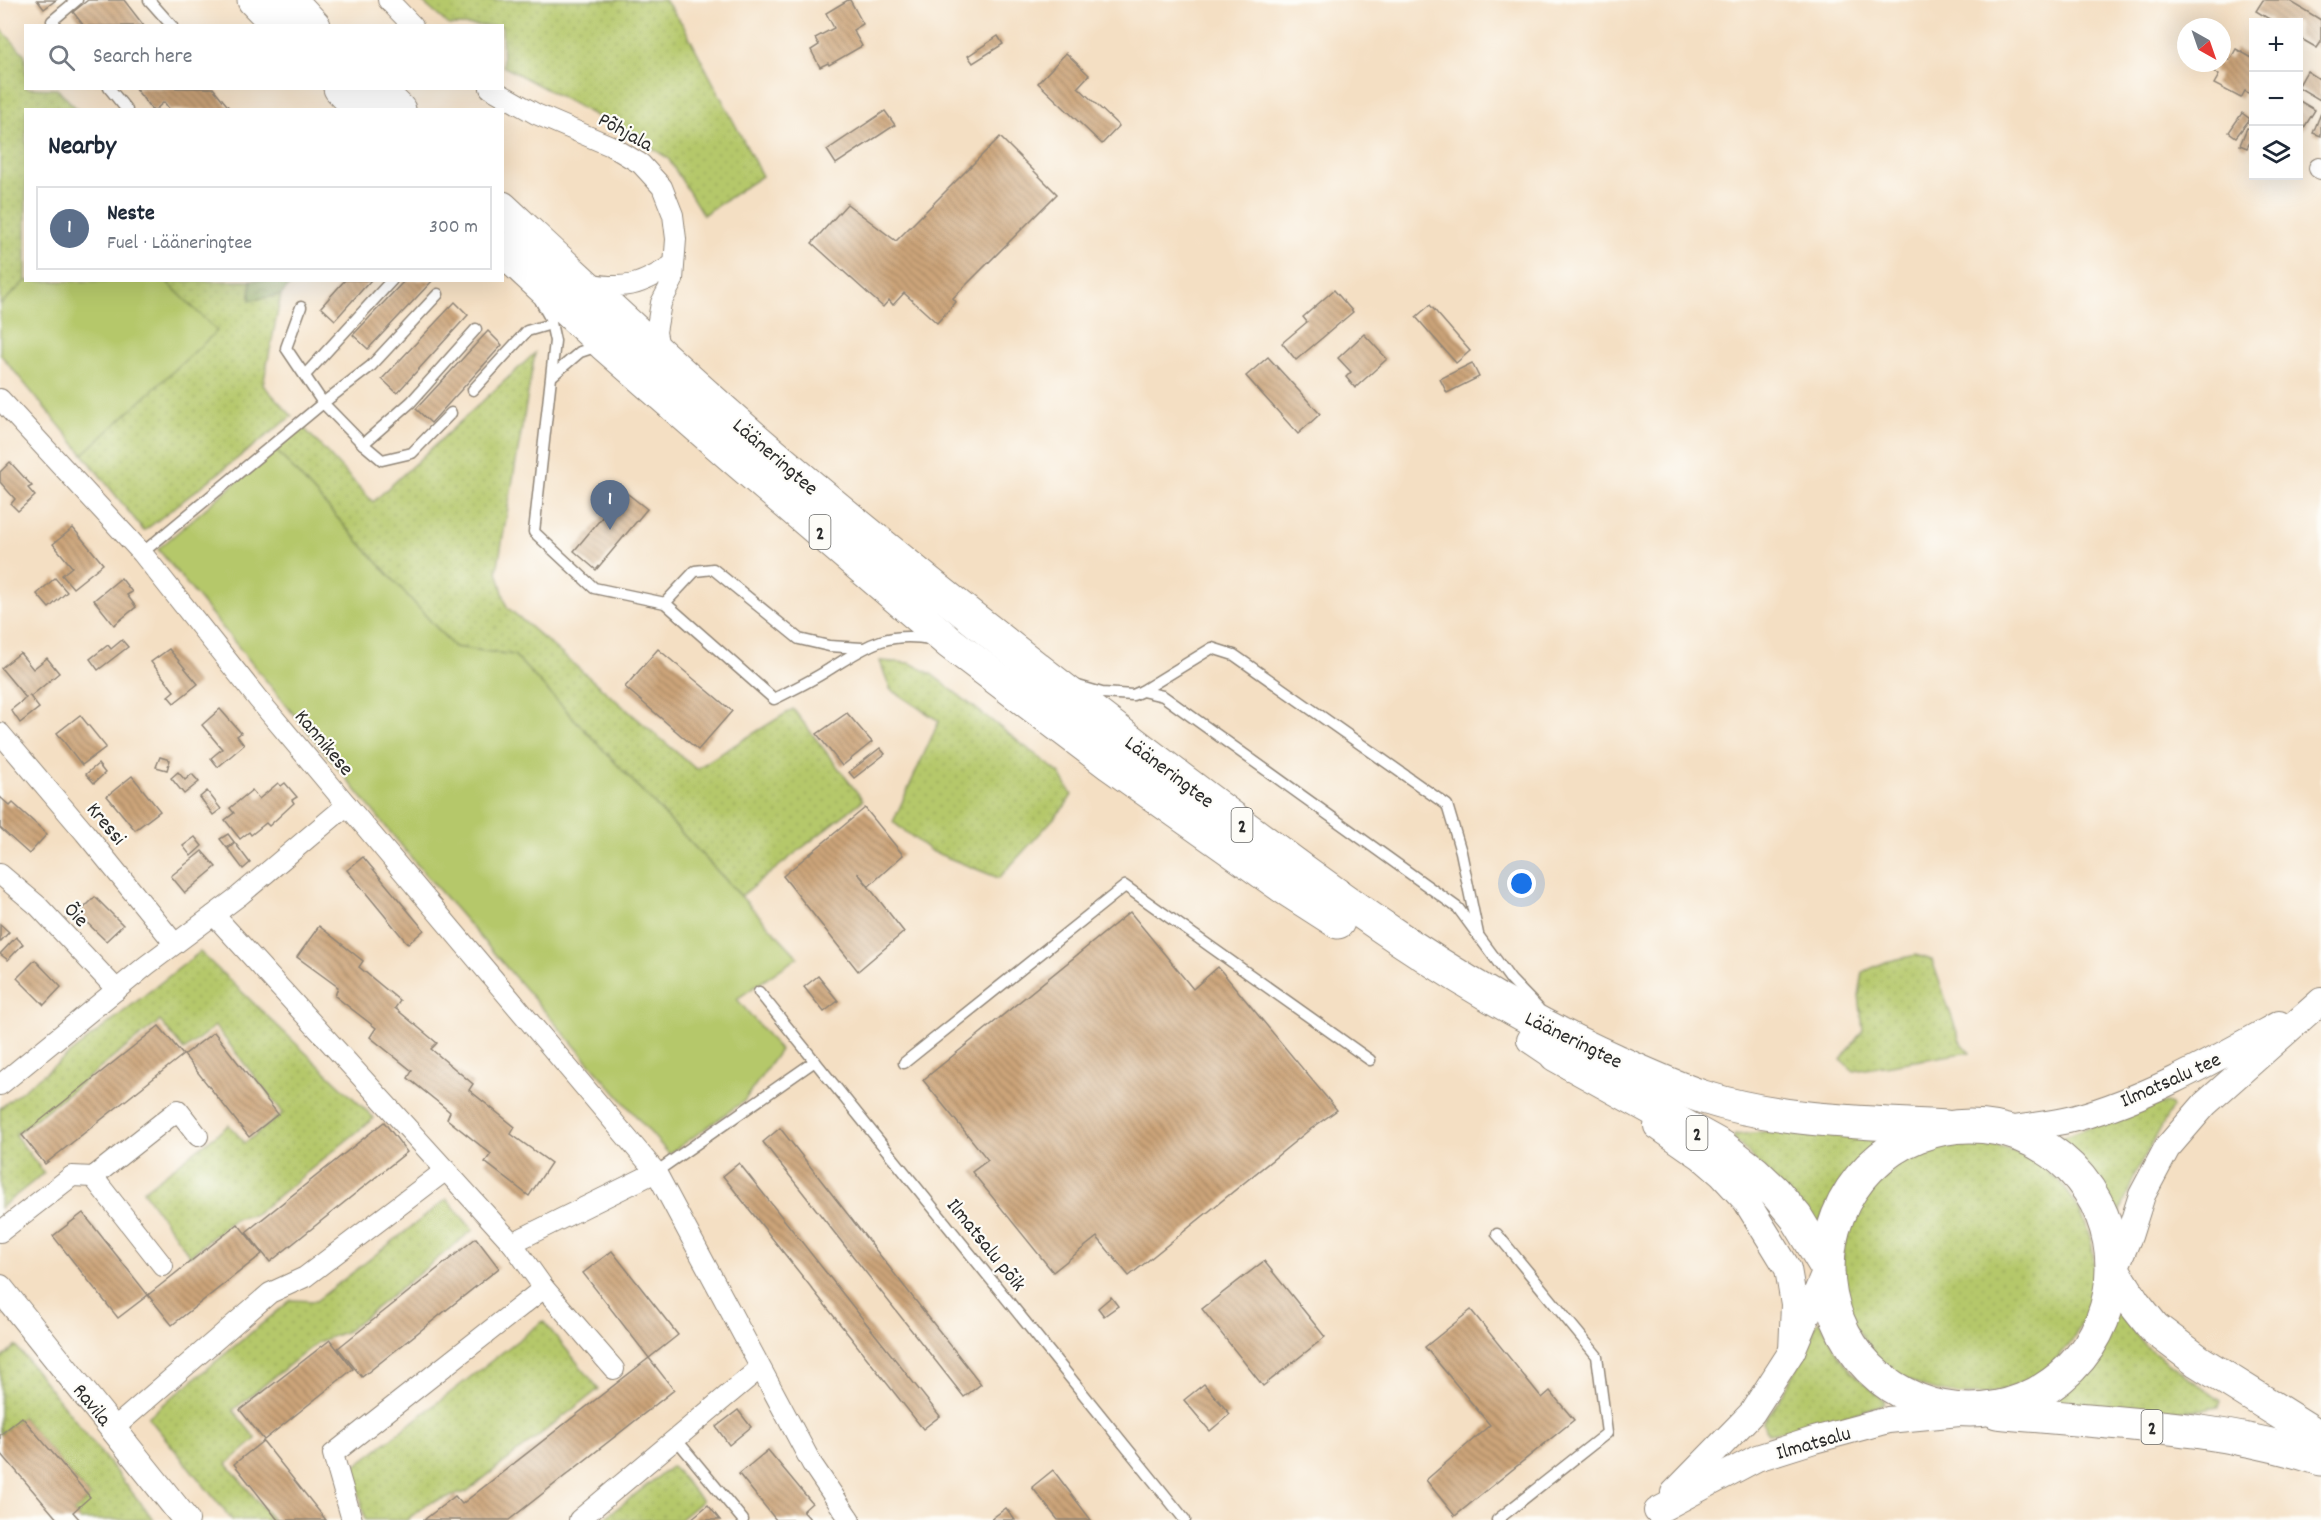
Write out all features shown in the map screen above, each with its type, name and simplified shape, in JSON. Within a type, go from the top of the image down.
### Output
[{"type":"highway","points":[[254,0],[277,24]]},
{"type":"highway","points":[[290,0],[312,24]]},
{"type":"highway","points":[[342,90],[359,108]]},
{"type":"highway","points":[[379,90],[397,108]]},
{"type":"highway","name":"Lääneringtee","points":[[504,210],[581,282],[630,347],[732,456],[949,642],[1110,764],[1285,888],[1435,985],[1722,1147],[1775,1192],[1796,1217],[1827,1268]]},
{"type":"highway","name":"Lääneringtee","points":[[504,251],[760,443],[889,551],[1095,714],[1338,897],[1450,972],[1554,1033],[1706,1098],[1793,1117],[1946,1127]]},
{"type":"highway","points":[[1978,1125],[2008,1130],[2043,1144],[2073,1168],[2096,1198],[2110,1234],[2114,1271],[2109,1306],[2095,1339],[2074,1367],[2047,1389],[2015,1404],[1980,1411],[1947,1409],[1915,1400],[1886,1384],[1861,1361],[1843,1333],[1831,1302],[1827,1268],[1833,1229],[1849,1192],[1875,1161],[1908,1139],[1946,1127],[1978,1125]]},
{"type":"highway","points":[[2114,1271],[2134,1304],[2154,1328],[2198,1361],[2321,1438]]},
{"type":"highway","name":"2","points":[[1980,1411],[2195,1431],[2295,1450],[2321,1459]]},
{"type":"street","points":[[391,1],[411,24]]},
{"type":"street","name":"Põhjala","points":[[494,90],[536,114],[611,146],[642,164],[662,187],[673,214],[676,238],[673,280],[661,303],[656,332],[630,347]]},
{"type":"street","points":[[581,282],[613,288],[633,285],[651,278],[674,264]]},
{"type":"street","name":"Kannikese","points":[[0,399],[142,553],[258,699],[347,805],[214,915],[0,1085]]},
{"type":"street","name":"Kressi","points":[[0,733],[175,944]]},
{"type":"street","points":[[347,805],[656,1172],[812,1464],[850,1520]]},
{"type":"street","name":"Õie","points":[[0,874],[38,906],[117,990]]},
{"type":"street","points":[[214,915],[512,1243],[543,1288],[614,1369]]},
{"type":"street","points":[[2114,1271],[2129,1236],[2142,1194],[2167,1148],[2205,1104],[2321,1001]]},
{"type":"street","name":"Ilmatsalu tee","points":[[2008,1130],[2076,1118],[2169,1083],[2321,1001]]},
{"type":"street","points":[[1530,1040],[1700,1156],[1722,1175],[1746,1201],[1788,1269],[1794,1304],[1792,1351]]},
{"type":"street","points":[[0,1232],[72,1176],[93,1177],[178,1110],[198,1136]]},
{"type":"street","points":[[113,1429],[270,1293],[305,1277],[446,1170]]},
{"type":"street","points":[[512,1243],[656,1172]]},
{"type":"street","points":[[93,1177],[164,1266]]},
{"type":"street","name":"Ilmatsalu","points":[[1650,1515],[1752,1413],[1792,1351],[1827,1268]]},
{"type":"street","name":"Ravila","points":[[0,1288],[186,1520]]},
{"type":"street","points":[[352,1520],[333,1454],[543,1288]]},
{"type":"street","points":[[579,1520],[760,1368]]},
{"type":"street","name":"Ilmatsalu","points":[[1650,1515],[1757,1458],[1814,1440],[1888,1420],[1980,1411]]},
{"type":"lane","points":[[54,24],[52,21],[77,0]]},
{"type":"lane","points":[[149,0],[170,24]]},
{"type":"lane","points":[[111,90],[125,108]]},
{"type":"lane","points":[[504,258],[540,299],[551,324],[555,341],[534,532],[594,588],[665,603],[774,699],[826,672],[862,648],[892,636],[918,636],[949,642]]},
{"type":"lane","points":[[304,375],[390,282]]},
{"type":"lane","points":[[142,553],[371,366],[438,294]]},
{"type":"lane","points":[[301,307],[286,348],[323,403],[382,460],[412,453],[452,413]]},
{"type":"lane","points":[[473,390],[527,331],[551,324]]},
{"type":"lane","points":[[363,444],[411,402],[476,329]]},
{"type":"lane","points":[[552,375],[580,352],[630,347]]},
{"type":"lane","points":[[665,603],[695,571],[713,569],[799,639],[829,646],[862,648]]},
{"type":"lane","points":[[1040,671],[1082,688],[1102,693],[1133,695],[1212,648],[1234,655],[1447,805],[1461,852],[1479,937]]},
{"type":"lane","points":[[1142,691],[1162,696],[1458,908],[1511,980],[1539,1008],[1612,1059]]},
{"type":"lane","points":[[904,1063],[1125,886],[1370,1060]]},
{"type":"lane","name":"Ilmatsalu põik","points":[[759,992],[1185,1520]]},
{"type":"lane","points":[[656,1172],[815,1061]]},
{"type":"lane","points":[[1497,1234],[1597,1356],[1607,1433],[1497,1520]]},
{"type":"lane","points":[[676,1439],[742,1520]]},
{"type":"green space","points":[[420,0],[665,0],[683,25],[762,176],[703,215],[668,158],[626,132],[504,67],[504,24],[448,24]]},
{"type":"green space","points":[[0,28],[24,54],[24,90],[58,90],[76,108],[24,108],[25,282],[0,305]]},
{"type":"green space","points":[[25,282],[167,282],[217,331],[83,454],[0,354],[0,305]]},
{"type":"green space","points":[[167,282],[251,282],[250,300],[281,295],[263,385],[292,416],[144,531],[83,454],[216,331]]},
{"type":"green space","points":[[251,282],[293,282],[281,295],[250,300]]},
{"type":"green space","points":[[535,353],[497,571],[507,607],[696,769],[793,709],[863,800],[741,896],[514,655],[454,647],[275,449],[302,426],[373,502]]},
{"type":"green space","points":[[275,449],[454,647],[514,655],[798,957],[737,999],[780,1050],[744,1101],[669,1154],[419,867],[158,549]]},
{"type":"green space","points":[[880,661],[910,663],[931,674],[1060,774],[1072,795],[1065,806],[999,878],[931,851],[893,822],[939,721],[890,689]]},
{"type":"green space","points":[[200,952],[374,1118],[256,1214],[234,1219],[190,1256],[143,1191],[229,1125],[245,1143],[283,1113],[215,1026],[184,1050],[160,1021],[15,1135],[44,1173],[0,1208],[0,1108]]},
{"type":"green space","points":[[1916,955],[1932,960],[1960,1041],[1970,1052],[1854,1071],[1841,1060],[1863,1030],[1859,995],[1863,972],[1885,962]]},
{"type":"green space","points":[[2166,1103],[2172,1108],[2136,1172],[2117,1222],[2093,1177],[2077,1159],[2056,1142],[2057,1139],[2137,1109]]},
{"type":"green space","points":[[1779,1130],[1885,1137],[1863,1156],[1841,1182],[1818,1225],[1733,1138],[1735,1135]]},
{"type":"green space","points":[[1968,1143],[1993,1146],[2016,1153],[2038,1165],[2057,1180],[2072,1199],[2084,1221],[2091,1244],[2094,1269],[2091,1294],[2084,1317],[2072,1339],[2057,1358],[2038,1373],[2016,1385],[1993,1392],[1968,1395],[1943,1392],[1920,1385],[1898,1373],[1879,1358],[1864,1339],[1852,1317],[1845,1294],[1842,1269],[1845,1244],[1852,1221],[1864,1199],[1879,1180],[1898,1165],[1920,1153],[1943,1146]]},
{"type":"green space","points":[[447,1199],[473,1230],[347,1331],[318,1342],[233,1410],[256,1439],[227,1464],[273,1520],[232,1520],[148,1417],[291,1300],[316,1301]]},
{"type":"green space","points":[[2118,1312],[2146,1346],[2221,1401],[2219,1407],[2158,1411],[2052,1401],[2083,1372],[2106,1338]]},
{"type":"green space","points":[[543,1321],[599,1389],[466,1492],[428,1503],[407,1520],[365,1520],[354,1467]]},
{"type":"green space","points":[[1819,1321],[1842,1359],[1885,1401],[1884,1404],[1809,1428],[1768,1433],[1763,1422],[1787,1387]]},
{"type":"green space","points":[[16,1346],[154,1520],[80,1520],[73,1512],[90,1497],[22,1417],[0,1435],[0,1360]]},
{"type":"green space","points":[[672,1466],[702,1501],[679,1520],[602,1520]]},
{"type":"building","points":[[37,0],[56,0],[44,9]]},
{"type":"building","points":[[88,0],[124,0],[142,24],[82,24],[73,12]]},
{"type":"building","points":[[848,0],[863,24],[853,30],[862,46],[829,65],[828,63],[820,67],[811,50],[819,45],[815,38],[834,28],[826,13]]},
{"type":"building","points":[[2263,0],[2288,0],[2321,20],[2321,42],[2317,48],[2303,40],[2303,18],[2267,18],[2256,11]]},
{"type":"building","points":[[998,36],[1003,44],[973,63],[968,56]]},
{"type":"building","points":[[2236,49],[2249,56],[2249,93],[2245,91],[2241,98],[2214,84],[2219,75],[2214,72],[2231,72],[2231,58]]},
{"type":"building","points":[[1066,53],[1089,75],[1078,87],[1119,126],[1102,144],[1038,83]]},
{"type":"building","points":[[2307,71],[2321,80],[2320,100],[2303,90],[2303,78]]},
{"type":"building","points":[[137,90],[215,90],[229,108],[168,108],[164,102],[157,108],[150,108]]},
{"type":"building","points":[[2303,103],[2315,110],[2303,129]]},
{"type":"building","points":[[885,111],[895,125],[836,164],[827,150]]},
{"type":"building","points":[[2242,113],[2249,118],[2236,137],[2229,132]]},
{"type":"building","points":[[2321,113],[2321,136],[2313,133]]},
{"type":"building","points":[[2247,128],[2249,129],[2247,148],[2240,145]]},
{"type":"building","points":[[1000,137],[1057,194],[953,298],[956,302],[937,323],[904,293],[893,305],[889,300],[883,307],[812,243],[847,204],[896,241]]},
{"type":"building","points":[[343,282],[369,282],[335,320],[321,307]]},
{"type":"building","points":[[403,282],[431,282],[368,349],[353,335]]},
{"type":"building","points":[[1334,290],[1353,312],[1296,360],[1282,343],[1307,322],[1303,317]]},
{"type":"building","points":[[455,302],[468,315],[397,393],[382,379]]},
{"type":"building","points":[[1430,305],[1470,351],[1456,363],[1416,317]]},
{"type":"building","points":[[488,331],[502,345],[431,423],[416,409]]},
{"type":"building","points":[[1364,334],[1387,359],[1355,388],[1346,377],[1351,372],[1338,358]]},
{"type":"building","points":[[1268,357],[1320,414],[1298,434],[1246,376]]},
{"type":"building","points":[[1472,363],[1479,377],[1447,393],[1440,379]]},
{"type":"building","points":[[10,462],[32,486],[28,488],[35,496],[18,511],[11,504],[15,499],[0,482],[0,472]]},
{"type":"building","points":[[624,491],[647,509],[596,570],[574,551]]},
{"type":"building","points":[[73,528],[103,564],[73,588],[62,575],[72,567],[53,544]]},
{"type":"building","points":[[55,578],[67,592],[49,608],[37,594]]},
{"type":"building","points":[[121,578],[132,592],[127,595],[136,607],[114,625],[94,600]]},
{"type":"building","points":[[122,640],[128,647],[98,670],[90,659],[108,645],[111,649]]},
{"type":"building","points":[[169,649],[198,684],[174,703],[168,696],[174,691],[151,662]]},
{"type":"building","points":[[658,649],[732,711],[698,750],[625,687]]},
{"type":"building","points":[[20,653],[33,669],[47,658],[59,673],[31,696],[29,695],[39,708],[20,723],[11,710],[26,698],[1,668]]},
{"type":"building","points":[[220,709],[241,733],[237,736],[244,745],[218,767],[211,758],[222,749],[202,725]]},
{"type":"building","points":[[847,713],[872,742],[842,766],[817,734]]},
{"type":"building","points":[[80,715],[106,747],[82,765],[57,733]]},
{"type":"building","points":[[880,748],[885,754],[854,778],[849,772]]},
{"type":"building","points":[[160,757],[170,760],[167,770],[156,767]]},
{"type":"building","points":[[98,764],[105,773],[94,783],[86,774]]},
{"type":"building","points":[[178,772],[185,780],[192,774],[199,782],[184,794],[171,778]]},
{"type":"building","points":[[132,776],[160,811],[135,830],[107,796]]},
{"type":"building","points":[[278,783],[281,786],[285,783],[297,797],[292,800],[294,803],[269,826],[266,823],[251,835],[249,832],[240,839],[225,820],[234,813],[230,808],[252,790],[259,799]]},
{"type":"building","points":[[207,791],[221,809],[213,815],[200,797]]},
{"type":"building","points":[[0,797],[10,806],[13,803],[47,834],[29,854],[0,828]]},
{"type":"building","points":[[865,808],[903,855],[869,886],[857,872],[904,932],[858,971],[783,876]]},
{"type":"building","points":[[228,834],[234,842],[227,848],[220,839]]},
{"type":"building","points":[[195,837],[202,846],[191,856],[183,846]]},
{"type":"building","points":[[235,843],[250,863],[243,869],[228,849]]},
{"type":"building","points":[[202,851],[216,867],[185,893],[171,876]]},
{"type":"building","points":[[363,857],[424,930],[408,944],[347,870]]},
{"type":"building","points":[[95,897],[123,925],[106,941],[78,914]]},
{"type":"building","points":[[1130,912],[1193,989],[1218,967],[1337,1110],[1129,1276],[1097,1237],[1053,1272],[972,1172],[988,1160],[923,1080]]},
{"type":"building","points":[[0,924],[9,932],[0,942]]},
{"type":"building","points":[[319,926],[363,961],[359,967],[400,1001],[395,1008],[437,1043],[431,1049],[473,1084],[469,1090],[515,1127],[511,1134],[551,1163],[529,1196],[485,1162],[491,1154],[447,1119],[450,1112],[408,1078],[412,1071],[370,1037],[376,1028],[335,996],[338,987],[297,957]]},
{"type":"building","points":[[16,937],[23,944],[8,960],[0,954]]},
{"type":"building","points":[[35,960],[61,987],[44,1005],[17,978]]},
{"type":"building","points":[[818,976],[838,1001],[824,1012],[804,987]]},
{"type":"building","points":[[159,1026],[183,1055],[45,1164],[22,1135]]},
{"type":"building","points":[[214,1032],[278,1114],[249,1137],[184,1055]]},
{"type":"building","points":[[384,1122],[407,1152],[270,1262],[246,1232]]},
{"type":"building","points":[[780,1128],[981,1384],[964,1397],[763,1142]]},
{"type":"building","points":[[739,1163],[940,1416],[923,1429],[723,1176]]},
{"type":"building","points":[[83,1213],[148,1295],[118,1318],[53,1236]]},
{"type":"building","points":[[238,1224],[262,1254],[172,1325],[148,1295]]},
{"type":"building","points":[[476,1238],[499,1268],[362,1377],[338,1348]]},
{"type":"building","points":[[612,1251],[678,1335],[649,1358],[583,1273]]},
{"type":"building","points":[[1264,1261],[1325,1337],[1263,1386],[1202,1309]]},
{"type":"building","points":[[1111,1297],[1118,1306],[1104,1316],[1098,1308]]},
{"type":"building","points":[[1471,1310],[1542,1398],[1550,1391],[1574,1420],[1455,1516],[1426,1480],[1490,1425],[1425,1347]]},
{"type":"building","points":[[330,1340],[353,1369],[264,1440],[240,1410]]},
{"type":"building","points":[[649,1358],[674,1390],[509,1520],[424,1520],[455,1496],[462,1504]]},
{"type":"building","points":[[1204,1384],[1230,1414],[1210,1431],[1184,1400]]},
{"type":"building","points":[[738,1410],[751,1427],[729,1445],[716,1427]]},
{"type":"building","points":[[22,1417],[90,1497],[73,1512],[80,1520],[58,1520],[0,1452],[0,1435]]},
{"type":"building","points":[[263,1441],[326,1520],[278,1520],[234,1464]]},
{"type":"building","points":[[768,1450],[812,1503],[803,1511],[811,1520],[776,1520],[739,1474]]},
{"type":"building","points":[[1053,1470],[1091,1520],[1058,1520],[1032,1487]]},
{"type":"building","points":[[708,1505],[720,1520],[690,1520]]},
{"type":"building","points":[[1006,1508],[1015,1520],[990,1520]]},
{"type":"place","name":"Neste","points":[[610,530]]}]
